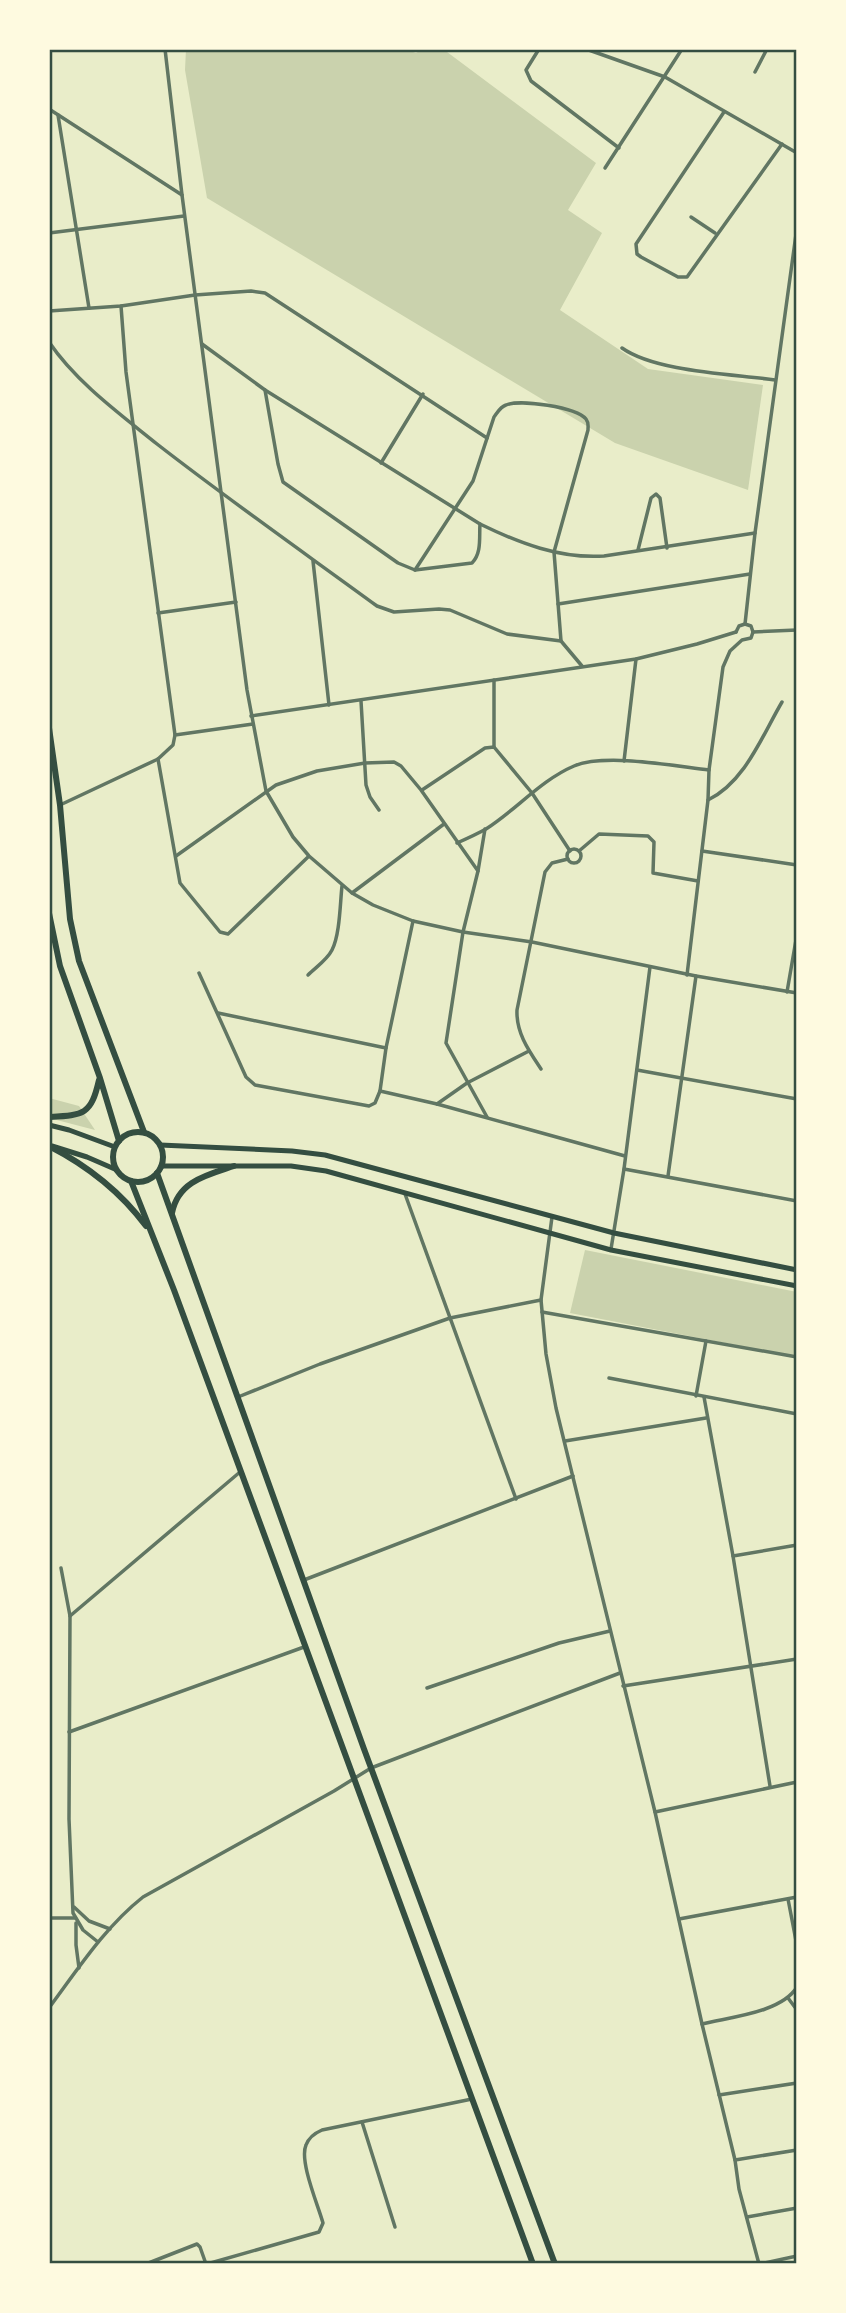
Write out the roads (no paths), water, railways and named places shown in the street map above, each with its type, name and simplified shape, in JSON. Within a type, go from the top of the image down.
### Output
[{"type":"main road","points":[[49,728],[60,804],[70,919],[79,961],[144,1132]]},
{"type":"main road","points":[[49,913],[60,966],[100,1078],[117,1144],[114,1163],[117,1170]]},
{"type":"main road","points":[[49,1117],[84,1111],[94,1102],[100,1078]]},
{"type":"main road","points":[[49,1125],[117,1144]]},
{"type":"main road","points":[[117,1144],[130,1133],[144,1132],[160,1145],[163,1152],[159,1169],[172,1215],[371,1768],[555,2264]]},
{"type":"main road","points":[[160,1145],[292,1150],[325,1155],[614,1233],[797,1269]]},
{"type":"main road","points":[[49,1146],[87,1157],[117,1170],[131,1181],[533,2264]]},
{"type":"main road","points":[[49,1146],[87,1168],[122,1196],[152,1234]]},
{"type":"main road","points":[[172,1215],[176,1199],[188,1185],[206,1175],[234,1166]]},
{"type":"main road","points":[[131,1181],[144,1181],[159,1169],[291,1166],[326,1171],[611,1250],[797,1286]]},
{"type":"street","points":[[165,49],[184,216],[251,716],[267,791],[281,820],[309,856],[342,886],[373,905],[413,921],[463,932],[532,942],[687,975],[797,993]]},
{"type":"street","points":[[539,49],[526,69],[531,81],[619,148]]},
{"type":"street","points":[[586,49],[665,77],[797,153]]},
{"type":"street","points":[[606,168],[682,49]]},
{"type":"street","points":[[755,72],[767,49]]},
{"type":"street","points":[[49,109],[182,195]]},
{"type":"street","points":[[724,112],[636,244],[641,257],[682,278],[687,277],[782,144]]},
{"type":"street","points":[[58,115],[89,308]]},
{"type":"street","points":[[49,233],[184,216]]},
{"type":"street","points":[[691,217],[716,234]]},
{"type":"street","points":[[745,624],[797,227]]},
{"type":"street","points":[[49,311],[121,306],[195,295],[251,291],[265,293],[487,438]]},
{"type":"street","points":[[60,804],[158,759],[173,745],[175,735],[133,425],[121,306]]},
{"type":"street","points":[[49,342],[68,366],[133,425],[221,494],[386,611],[450,610],[507,634],[561,641]]},
{"type":"street","points":[[202,344],[265,390],[456,510],[501,535],[554,552],[594,557],[755,533]]},
{"type":"street","points":[[622,348],[644,360],[658,363],[775,380]]},
{"type":"street","points":[[265,390],[283,482],[397,563],[415,570],[472,562],[479,550],[480,524]]},
{"type":"street","points":[[381,463],[423,394]]},
{"type":"street","points":[[415,570],[474,481],[499,408],[507,404],[527,403],[576,412],[588,423],[586,437],[554,552],[561,641],[582,666]]},
{"type":"street","points":[[638,551],[651,498],[656,494],[660,498],[667,548]]},
{"type":"street","points":[[313,559],[329,705]]},
{"type":"street","points":[[558,604],[750,574]]},
{"type":"street","points":[[158,613],[236,602]]},
{"type":"street","points":[[251,716],[636,659],[736,632],[739,626],[745,624],[751,626],[751,638],[742,640],[725,660],[709,770],[708,800],[687,975]]},
{"type":"street","points":[[753,632],[797,631]]},
{"type":"street","points":[[736,632],[742,640]]},
{"type":"street","points":[[624,761],[636,659]]},
{"type":"street","points":[[494,680],[494,747],[531,793],[570,851],[568,859]]},
{"type":"street","points":[[361,701],[368,792],[379,810]]},
{"type":"street","points":[[708,800],[721,794],[734,781],[782,702]]},
{"type":"street","points":[[175,735],[253,724]]},
{"type":"street","points":[[421,790],[485,748],[494,747]]},
{"type":"street","points":[[158,759],[180,883],[183,890],[220,932],[228,934],[309,856]]},
{"type":"street","points":[[457,843],[485,829],[531,793],[572,767],[592,762],[624,761],[709,770]]},
{"type":"street","points":[[176,856],[276,785],[298,776],[365,763],[394,762],[421,790],[478,871]]},
{"type":"street","points":[[352,893],[443,824]]},
{"type":"street","points":[[485,829],[463,932],[446,1043],[487,1117]]},
{"type":"street","points":[[570,851],[579,851],[598,834],[648,836],[654,842],[653,873],[698,881]]},
{"type":"street","points":[[568,859],[573,863],[579,861],[579,851]]},
{"type":"street","points":[[701,851],[797,865]]},
{"type":"street","points":[[541,1069],[517,1023],[517,1010],[545,873],[552,863],[568,859]]},
{"type":"street","points":[[308,975],[324,960],[335,941],[342,886]]},
{"type":"street","points":[[199,973],[246,1077],[255,1085],[369,1106],[375,1103],[380,1091],[386,1048],[413,921]]},
{"type":"street","points":[[787,992],[797,934]]},
{"type":"street","points":[[611,1250],[650,967]]},
{"type":"street","points":[[668,1176],[696,976]]},
{"type":"street","points":[[218,1013],[386,1048]]},
{"type":"street","points":[[437,1104],[467,1083],[530,1051]]},
{"type":"street","points":[[637,1070],[797,1099]]},
{"type":"street","points":[[380,1091],[487,1117],[625,1156]]},
{"type":"street","points":[[624,1169],[797,1201]]},
{"type":"street","points":[[405,1194],[516,1499]]},
{"type":"street","points":[[552,1217],[541,1300],[546,1354],[655,1812],[735,2160],[739,2189],[759,2264],[797,2256]]},
{"type":"street","points":[[237,1398],[320,1364],[450,1318],[541,1300]]},
{"type":"street","points":[[542,1312],[797,1357]]},
{"type":"street","points":[[696,1396],[706,1340]]},
{"type":"street","points":[[609,1378],[797,1414]]},
{"type":"street","points":[[704,1397],[770,1786]]},
{"type":"street","points":[[565,1441],[706,1418]]},
{"type":"street","points":[[70,1616],[240,1472]]},
{"type":"street","points":[[303,1580],[573,1476]]},
{"type":"street","points":[[733,1556],[797,1545]]},
{"type":"street","points":[[61,1568],[70,1616],[69,1819],[72,1905],[76,1920],[79,1968]]},
{"type":"street","points":[[428,1688],[559,1643],[610,1631]]},
{"type":"street","points":[[68,1732],[304,1647]]},
{"type":"street","points":[[623,1686],[797,1659]]},
{"type":"street","points":[[49,2008],[98,1942],[143,1897],[371,1768],[620,1673]]},
{"type":"street","points":[[655,1812],[797,1782]]},
{"type":"street","points":[[679,1919],[797,1897]]},
{"type":"street","points":[[788,1899],[797,1946]]},
{"type":"street","points":[[72,1905],[89,1921],[110,1929]]},
{"type":"street","points":[[49,1918],[76,1920]]},
{"type":"street","points":[[76,1920],[83,1930],[98,1942]]},
{"type":"street","points":[[702,2024],[769,2008],[788,1998],[797,1987]]},
{"type":"street","points":[[788,1998],[797,2010]]},
{"type":"street","points":[[719,2095],[797,2083]]},
{"type":"street","points":[[146,2264],[197,2244],[207,2264],[319,2232],[323,2223],[304,2158],[306,2144],[315,2133],[472,2099]]},
{"type":"street","points":[[362,2122],[394,2227]]},
{"type":"street","points":[[735,2160],[797,2150]]},
{"type":"street","points":[[747,2217],[797,2208]]}]
